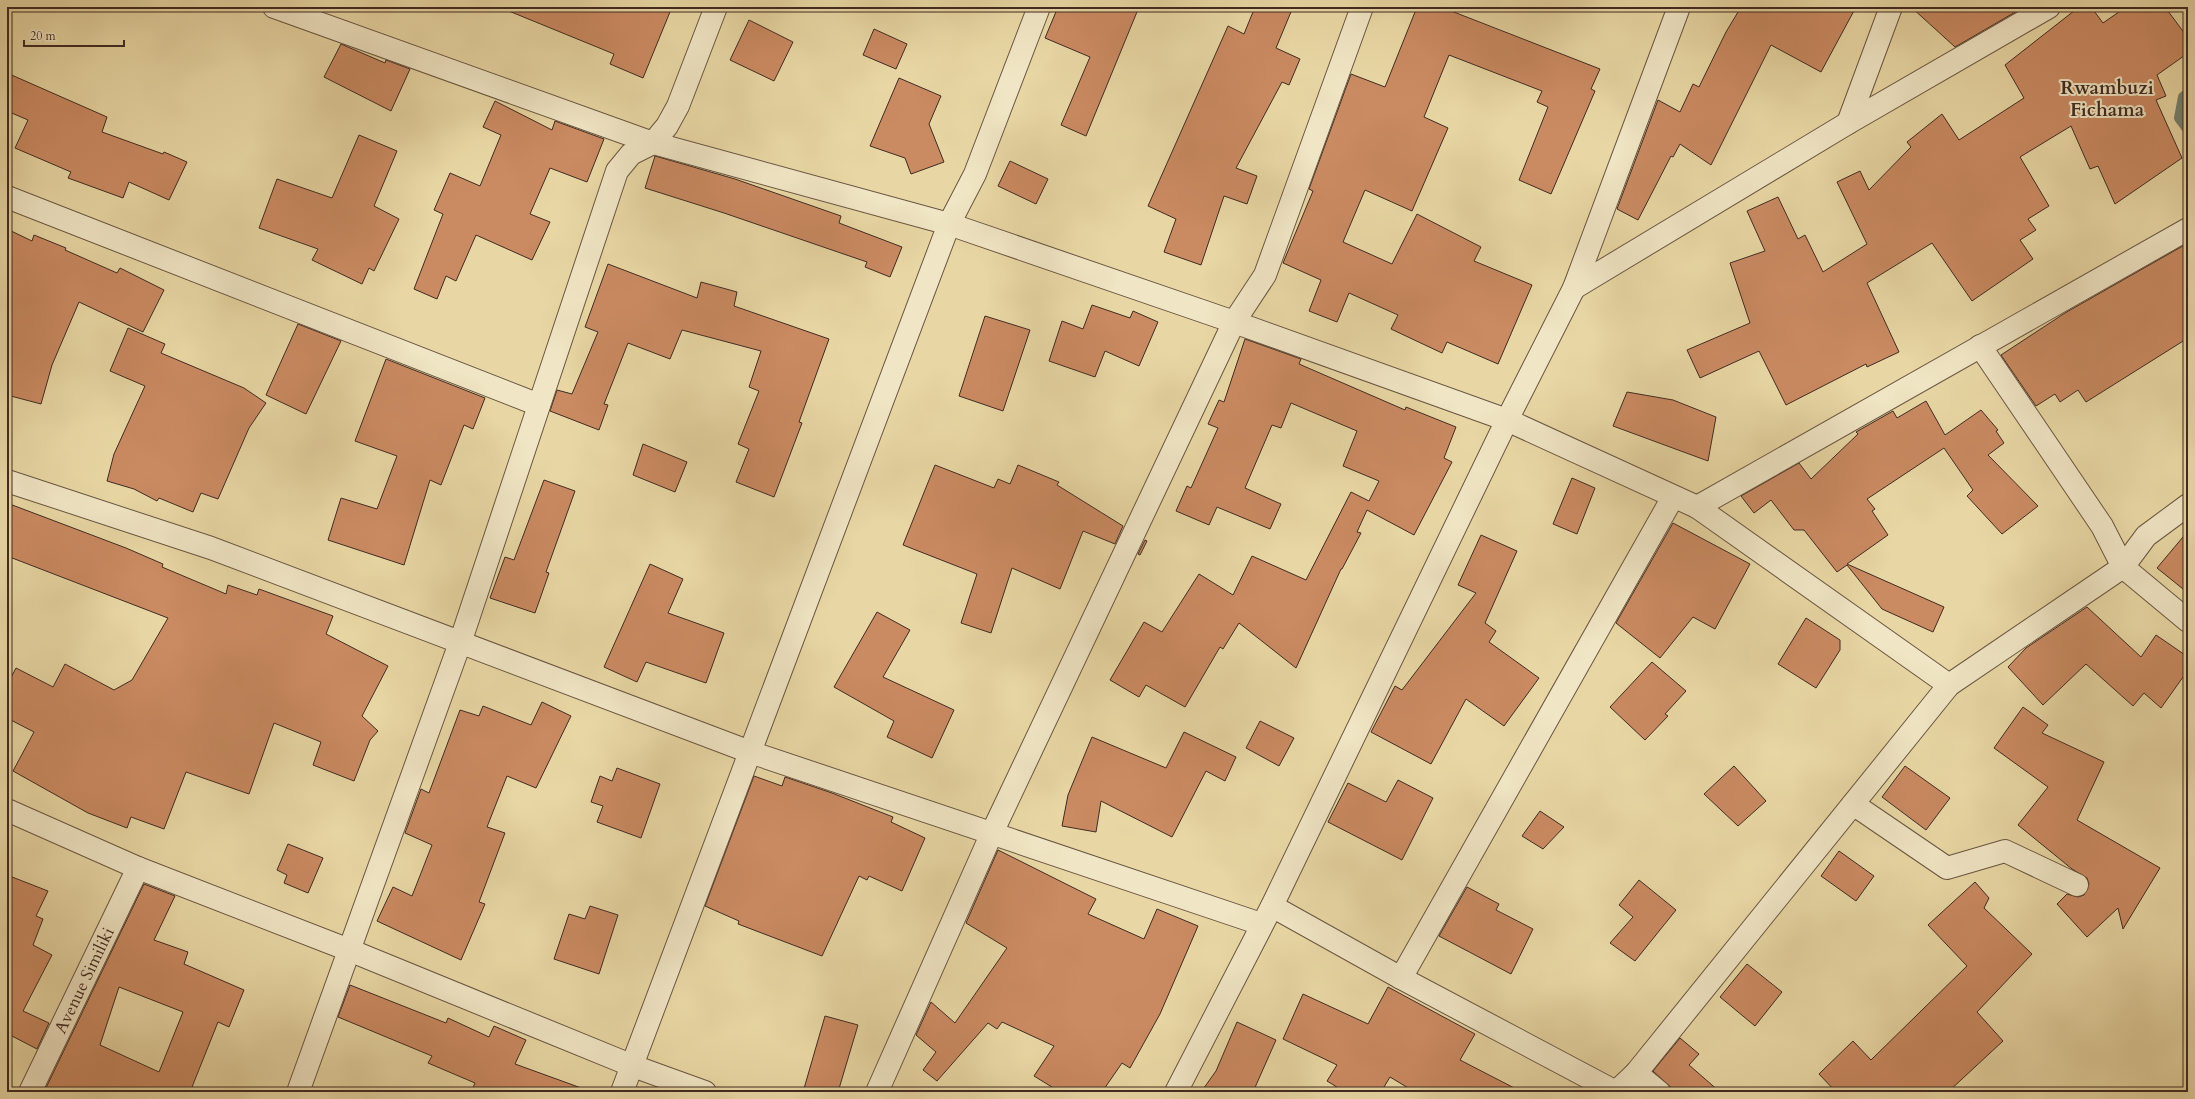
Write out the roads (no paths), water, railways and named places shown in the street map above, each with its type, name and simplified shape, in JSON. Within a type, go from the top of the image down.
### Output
[{"type":"street","points":[[274,7],[653,143],[949,224],[1234,322],[1507,420],[1673,497],[1698,507],[1949,685]]},
{"type":"street","points":[[298,1092],[460,643],[617,172],[631,154],[653,143],[667,126],[678,106],[716,7]]},
{"type":"street","points":[[622,1092],[949,224],[975,174],[1039,7]]},
{"type":"street","points":[[877,1092],[991,835],[1234,322],[1265,275],[1362,7]]},
{"type":"street","points":[[1176,1092],[1267,915],[1507,420],[1574,288],[1679,7]]},
{"type":"street","points":[[1848,123],[1891,7]]},
{"type":"street","points":[[1574,288],[1848,123],[2049,7]]},
{"type":"street","points":[[7,197],[539,405]]},
{"type":"street","points":[[1698,507],[2188,229]]},
{"type":"street","points":[[1980,346],[2102,526],[2123,567],[2188,620]]},
{"type":"street","points":[[7,481],[211,548],[750,752],[991,835],[1267,915],[1401,978],[1616,1092],[1636,1073],[1949,685],[2123,567],[2146,536],[2188,505]]},
{"type":"street","points":[[1401,978],[1673,497]]},
{"type":"street","points":[[1853,804],[1947,868],[2005,851],[2076,885]]},
{"type":"street","points":[[7,810],[138,868],[349,950],[633,1066],[705,1092]]},
{"type":"street","name":"Avenue Similiki","points":[[30,1092],[138,868]]},
{"type":"street","points":[[1636,1073],[1659,1092]]},
{"type":"waterway","points":[[2188,93],[2183,97],[2179,118],[2188,130]]},
{"type":"district","name":"Rwambuzi Fichama","points":[[2107,98]]}]
